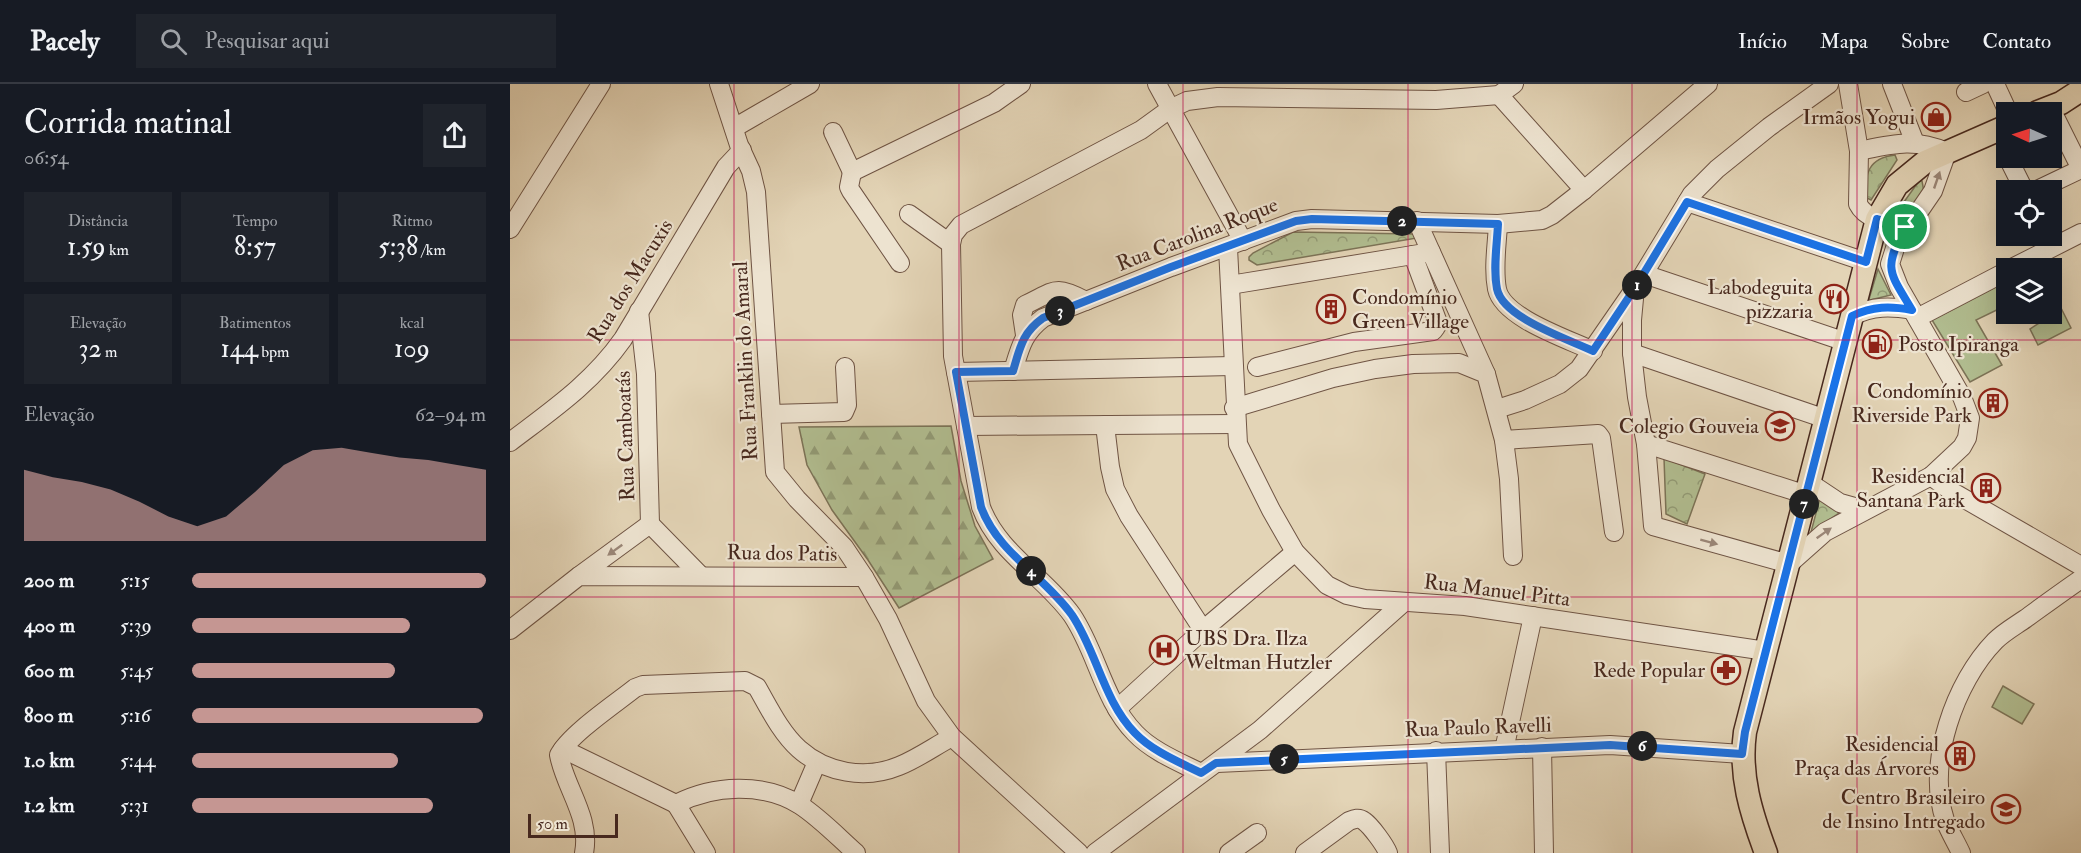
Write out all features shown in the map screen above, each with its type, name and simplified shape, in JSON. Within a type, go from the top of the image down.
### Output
[{"type":"main road","points":[[2059,102],[2081,90]]},
{"type":"main road","points":[[1766,853],[1744,778],[1742,754],[1745,732],[1877,219],[1897,185],[1924,162],[1996,131]]},
{"type":"street","points":[[584,84],[590,101]]},
{"type":"street","points":[[510,229],[601,84]]},
{"type":"street","name":"Rua Franklin do Amaral","points":[[719,84],[741,150],[751,171],[759,214],[773,465],[778,478],[844,547],[888,619],[926,701],[952,737],[1078,853]]},
{"type":"street","points":[[734,128],[810,84]]},
{"type":"street","points":[[852,172],[994,103],[1022,84]]},
{"type":"street","points":[[1156,84],[1235,244],[1230,285],[1232,366],[1238,444],[1242,455],[1270,510],[1295,552],[1327,585],[1347,595],[1365,599],[1404,602]]},
{"type":"street","points":[[1209,768],[1148,743],[1134,732],[1117,709],[1082,633],[1071,615],[1048,587],[994,534],[986,520],[981,507],[953,356],[951,244],[953,235],[961,225],[1141,130],[1170,109],[1187,101],[1218,98],[1436,99],[1499,95],[1514,84]]},
{"type":"street","name":"Rua Carolina Roque","points":[[1013,371],[1025,335],[1043,318],[1280,226],[1304,220],[1498,224],[1542,220],[1584,190],[1708,84]]},
{"type":"street","points":[[1497,409],[1525,400],[1560,384],[1579,369],[1640,281],[1687,202],[1704,182],[1769,127],[1828,84]]},
{"type":"street","points":[[1848,84],[1858,151],[1858,204],[1865,213],[1877,219],[1905,227]]},
{"type":"street","points":[[1892,84],[1915,143]]},
{"type":"street","points":[[1966,92],[1983,84]]},
{"type":"street","points":[[1995,84],[2003,102]]},
{"type":"street","points":[[1499,95],[1584,190]]},
{"type":"street","points":[[833,132],[852,172],[849,187],[851,191],[900,263]]},
{"type":"street","points":[[2058,180],[2081,169],[2062,139]]},
{"type":"street","points":[[1640,281],[1632,320],[1632,353],[1637,398],[1646,444],[1653,526],[1789,564],[1825,532],[1931,476],[1962,447],[1969,429],[1970,418],[1959,389],[1894,278],[1890,264],[1905,227],[1933,191],[1947,152],[1915,143],[1893,144],[1858,151]]},
{"type":"street","name":"Rua dos Macuxis","points":[[510,442],[577,391],[607,363],[726,167],[741,150]]},
{"type":"street","points":[[1687,202],[1866,262]]},
{"type":"street","points":[[909,214],[951,244]]},
{"type":"street","points":[[1257,368],[1354,342],[1432,331],[1436,327],[1437,320],[1417,221]]},
{"type":"street","points":[[1498,224],[1496,273],[1498,291],[1502,301],[1515,314],[1593,351]]},
{"type":"street","points":[[2032,258],[2081,233]]},
{"type":"street","points":[[1230,285],[1422,253]]},
{"type":"street","points":[[1422,253],[1486,374],[1497,409],[1509,479],[1513,556]]},
{"type":"street","points":[[1852,316],[1890,306],[1915,314],[1996,276]]},
{"type":"street","points":[[1640,281],[1846,342]]},
{"type":"street","name":"Rua Camboatás","points":[[639,311],[646,374],[650,524]]},
{"type":"street","points":[[1632,353],[1826,419]]},
{"type":"street","points":[[966,426],[1105,425],[1235,416],[1324,381],[1375,369],[1413,364],[1459,363],[1486,374]]},
{"type":"street","points":[[956,372],[1232,366]]},
{"type":"street","points":[[771,414],[839,414],[844,412],[847,405],[845,367]]},
{"type":"street","points":[[1105,425],[1115,489],[1128,516],[1203,630]]},
{"type":"street","points":[[1504,440],[1598,434],[1601,438],[1614,532]]},
{"type":"street","points":[[1646,444],[1809,489],[1840,503],[1865,510]]},
{"type":"street","points":[[1931,476],[1951,492],[2081,566]]},
{"type":"street","points":[[510,630],[650,524]]},
{"type":"street","name":"Rua dos Patis","points":[[650,524],[700,575]]},
{"type":"street","points":[[1117,709],[1203,630],[1295,552]]},
{"type":"street","name":"Rua dos Patis","points":[[579,576],[864,577]]},
{"type":"street","points":[[1961,853],[1945,819],[1940,791],[1940,764],[1945,732],[1964,683],[1977,661],[1997,639],[2081,579]]},
{"type":"street","name":"Rua Manuel Pitta","points":[[1095,853],[1260,730],[1404,602],[1465,606],[1766,651]]},
{"type":"street","points":[[1504,750],[1533,616]]},
{"type":"street","points":[[584,853],[585,829],[559,758],[563,749],[592,722],[635,688],[643,685],[745,681],[757,687],[785,732],[798,748],[817,762],[848,773],[883,772],[900,766],[952,737]]},
{"type":"street","name":"Rua Paulo Ravelli","points":[[1209,768],[1436,751],[1610,745],[1742,754]]},
{"type":"street","points":[[1542,747],[1544,853]]},
{"type":"street","points":[[563,749],[676,804],[706,853]]},
{"type":"street","points":[[1436,751],[1440,853]]},
{"type":"street","points":[[799,804],[817,762]]},
{"type":"street","points":[[676,804],[693,795],[714,791],[749,789],[767,792],[799,804],[856,853]]},
{"type":"street","points":[[1305,853],[1356,818],[1364,821],[1386,847],[1388,853]]},
{"type":"street","points":[[1229,853],[1257,832]]},
{"type":"green space","points":[[1895,155],[1897,160],[1871,200],[1865,197],[1867,174],[1870,168],[1879,160]]},
{"type":"green space","points":[[1919,181],[1922,181],[1924,192],[1907,213],[1900,213],[1901,206]]},
{"type":"green space","points":[[1293,232],[1415,234],[1417,238],[1257,265],[1249,260],[1253,253]]},
{"type":"green space","points":[[1878,269],[1891,295],[1870,300],[1869,299]]},
{"type":"green space","points":[[1996,287],[1996,310],[1976,320],[2002,365],[1970,382],[1932,320]]},
{"type":"green space","points":[[2062,310],[2071,328],[2038,345],[2030,329],[2038,324],[2062,324]]},
{"type":"green space","points":[[951,426],[961,481],[975,526],[993,559],[899,608],[832,510],[807,465],[799,427]]},
{"type":"green space","points":[[1664,458],[1705,474],[1687,524],[1666,514]]},
{"type":"green space","points":[[1820,498],[1839,513],[1811,532]]},
{"type":"green space","points":[[2003,686],[2034,704],[2022,724],[1992,707]]},
{"type":"place","name":"Irmãos Yogui","points":[[1936,117]]},
{"type":"place","name":"Labodeguita pizzaria","points":[[1834,299]]},
{"type":"place","name":"Condomínio Green Village","points":[[1331,309]]},
{"type":"place","name":"Posto Ipiranga","points":[[1877,344]]},
{"type":"place","name":"Condomínio Riverside Park","points":[[1993,403]]},
{"type":"place","name":"Colegio Gouveia","points":[[1780,426]]},
{"type":"place","name":"Residencial Santana Park","points":[[1986,488]]},
{"type":"place","name":"UBS Dra. Ilza Weltman Hutzler","points":[[1164,650]]},
{"type":"place","name":"Rede Popular","points":[[1726,670]]},
{"type":"place","name":"Residencial Praça das Árvores","points":[[1960,756]]},
{"type":"place","name":"Centro Brasileiro de Insino Intregado","points":[[2006,809]]},
{"type":"route","points":[[1687,202],[1866,262],[1877,219],[1905,227],[1890,264],[1894,278],[1912,310],[1890,306],[1880,307],[1852,316],[1745,732],[1742,754],[1610,745],[1542,747],[1216,763],[1201,773],[1170,757],[1134,732],[1117,709],[1082,633],[1071,615],[1048,587],[994,534],[981,507],[956,372],[1013,371],[1025,335],[1043,318],[1296,221],[1312,219],[1498,224],[1496,273],[1498,291],[1507,308],[1593,351],[1635,288],[1687,202]]}]
